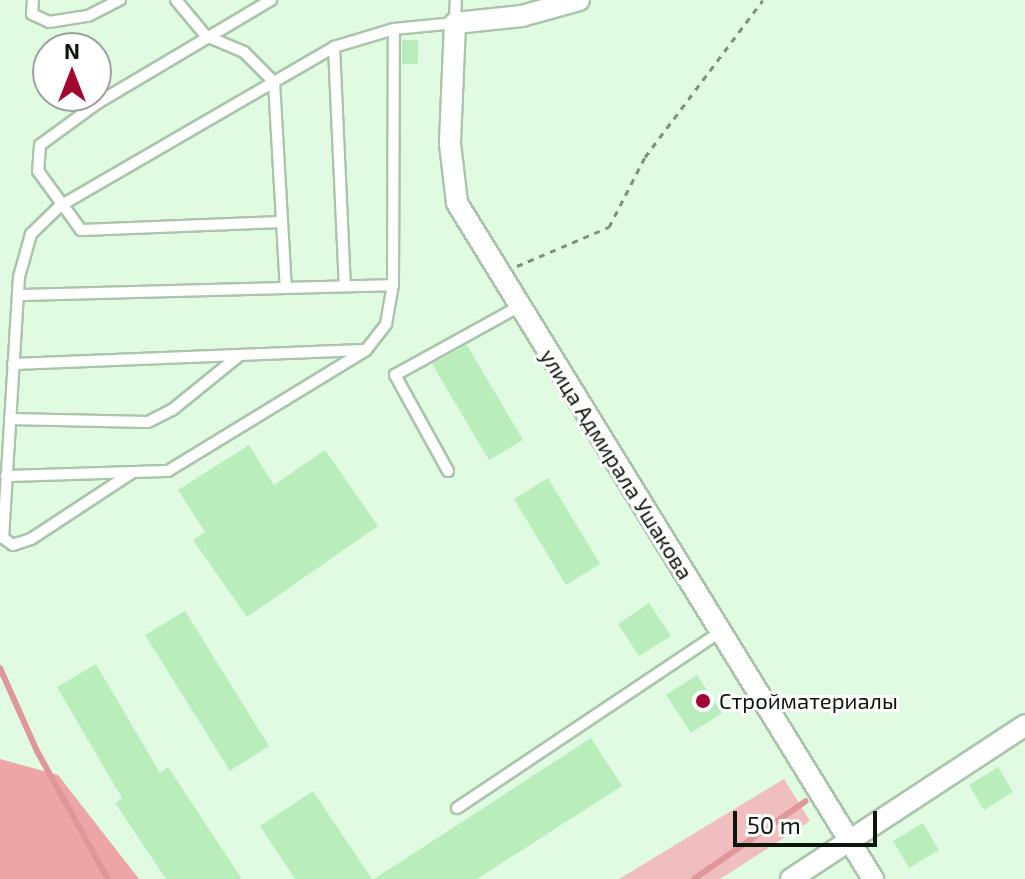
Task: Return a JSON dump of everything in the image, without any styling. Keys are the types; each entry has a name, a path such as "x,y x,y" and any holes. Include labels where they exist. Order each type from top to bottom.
{"street":[{"path":"455,23 522,16 579,0"},
{"name":"улица Адмирала Ушакова","path":"455,23 450,144 457,203 873,879"},
{"path":"791,879 851,843 1025,725"}],"lane":[{"path":"33,0 32,14 49,22 88,16 120,0"},
{"path":"88,16 89,0"},
{"path":"176,0 206,36 244,52 274,82 286,288"},
{"path":"271,0 206,36 40,145 38,171 60,206 81,230 282,222"},
{"path":"133,472 13,545 3,538 18,295 31,234 60,206 334,47 394,29 455,23 456,0"},
{"path":"6,476 168,471 366,350 386,324 393,285 394,29"},
{"path":"334,47 345,286"},
{"path":"18,295 393,285"},
{"path":"448,471 395,375 520,306"},
{"path":"13,364 366,350"},
{"path":"10,419 148,422 172,410 240,355"},
{"path":"457,808 721,631"}],"path":[{"path":"501,276 609,227 645,157 763,0"}],"shaded area":[{"path":"0,759 58,775 139,879 0,879"},
{"path":"784,779 810,821 720,879 619,879"}],"building":[{"path":"402,40 418,40 418,64 402,64"},
{"path":"467,345 523,440 489,460 432,364"},
{"path":"249,445 274,485 325,450 378,526 247,617 193,540 205,532 178,490"},
{"path":"548,478 600,564 566,585 514,499"},
{"path":"649,603 671,636 639,656 618,624"},
{"path":"185,611 269,746 230,771 145,635"},
{"path":"96,664 160,773 168,767 242,879 166,879 115,803 122,798 57,687"},
{"path":"697,675 722,713 691,733 666,695"},
{"path":"591,738 622,786 477,879 374,879"},
{"path":"998,767 1013,792 984,810 969,785"},
{"path":"313,791 372,879 295,879 260,826"},
{"path":"923,823 939,850 909,868 893,841"}],"waterway":[{"path":"0,668 37,751 108,879"},
{"path":"694,879 806,801"}],"place":[{"name":"Стройматериалы","path":"703,701"}]}
